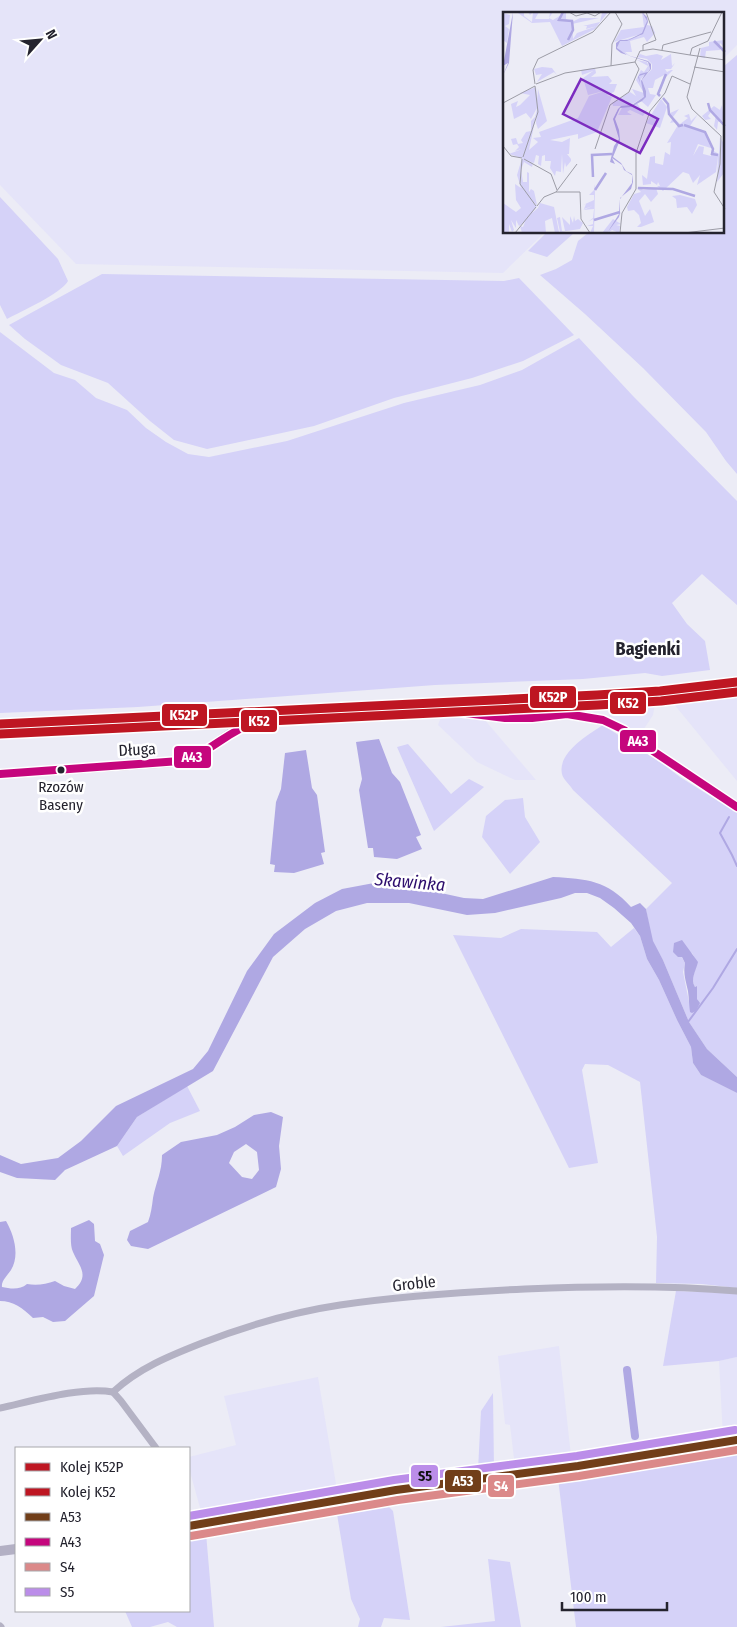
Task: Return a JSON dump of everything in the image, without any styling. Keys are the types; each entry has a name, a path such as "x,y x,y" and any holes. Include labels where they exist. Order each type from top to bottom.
{"street":[{"name":"Długa","path":"0,774 184,760 201,754 232,732 247,724 254,723 436,712 458,712 505,718 532,718 567,714 603,720 624,730 737,807"},
{"name":"Groble","path":"113,1392 123,1383 160,1359 231,1332 339,1305 458,1292 606,1286 737,1291"},
{"path":"0,1408 82,1391 102,1390 113,1392 122,1401 155,1447"},
{"path":"190,1526 396,1490 578,1466 737,1440"},
{"path":"0,1551 15,1549"}],"shaded area":[{"path":"0,0 737,0 737,45 724,58 724,12 503,12 503,234 543,234 503,273 76,264 0,185"},
{"path":"737,55 737,474 706,432 643,368 540,275 572,260 578,241 587,234 724,234 724,66"},
{"path":"0,197 58,259 68,281 58,291 7,319 0,305"},
{"path":"545,234 573,234 547,257 528,251"},
{"path":"102,274 504,281 519,278 574,335 523,361 472,378 394,398 314,426 207,449 174,440 108,383 61,365 9,325"},
{"path":"0,332 54,373 75,380 96,398 127,410 146,428 166,442 188,454 209,457 287,441 404,403 480,385 522,370 579,338 633,396 737,501 737,605 702,574 672,603 687,624 705,641 710,670 662,676 645,673 583,679 435,685 138,707 0,713"},
{"path":"737,690 737,781 669,698"},
{"path":"656,698 653,715 640,735 609,716 615,709 635,700"},
{"path":"452,716 484,719 536,780 515,780 477,762 438,725 441,717"},
{"path":"603,725 737,813 737,1077 707,1049 689,1022 663,960 652,941 646,909 672,883 573,790 562,774 564,759 569,752 575,745","holes":["674,950 692,953 697,962 693,981 695,987 697,986 698,1001 689,1002 683,972 685,963"]},
{"path":"379,739 392,773 400,782 421,835 416,837 422,849 397,859 374,857 373,848 368,848 359,790 362,779 356,742"},
{"path":"408,744 451,794 469,779 484,787 434,831 397,747"},
{"path":"306,750 312,788 317,795 325,852 321,853 324,864 294,873 274,872 275,865 270,864 276,802 281,789 285,753"},
{"path":"523,798 525,817 540,842 510,874 482,837 486,816 505,800"},
{"path":"553,877 586,880 605,886 631,907 640,903 646,909 653,941 689,1022 707,1049 737,1077 737,1093 701,1075 693,1063 691,1047 647,959 640,936 631,923 600,898 587,893 575,893 495,913 467,915 409,903 367,903 336,911 305,929 273,957 213,1071 137,1117 117,1146 65,1170 55,1180 17,1178 0,1172 0,1155 21,1164 58,1158 81,1141 116,1106 193,1069 208,1051 247,971 274,934 315,903 342,889 374,883 427,890 464,898 483,899"},
{"path":"634,928 640,936 647,959 691,1047 693,1063 701,1075 737,1093 737,1288 702,1284 656,1283 657,1237 640,1082 608,1065 585,1064 582,1070 598,1163 569,1168 453,935 501,938 521,929 597,932 611,947"},
{"path":"682,940 698,962 693,981 695,987 697,986 697,999 700,1003 696,1011 692,1013 690,1012 684,971 685,963 682,957 678,957 673,952 674,943"},
{"path":"187,1086 200,1111 170,1123 123,1156 117,1146 137,1117"},
{"path":"271,1112 283,1117 279,1146 281,1169 276,1187 148,1249 131,1246 127,1240 130,1231 148,1222 162,1155 181,1142 217,1135 235,1127 254,1115","holes":["246,1144 257,1152 259,1170 252,1179 242,1177 229,1163 234,1152"]},
{"path":"89,1220 94,1224 95,1241 100,1244 104,1255 94,1296 65,1321 53,1322 43,1317 33,1318 18,1306 0,1301 0,1222 6,1221 15,1245 14,1264 3,1281 2,1287 15,1289 27,1284 34,1285 55,1281 75,1289 83,1275 72,1250 71,1228"},
{"path":"676,1291 737,1293 737,1357 719,1361 663,1366"},
{"path":"559,1346 571,1456 540,1458 540,1465 515,1467 510,1425 505,1424 498,1356"},
{"path":"737,1357 737,1435 723,1438 719,1361"},
{"path":"318,1377 337,1490 251,1503 202,1515 190,1472 190,1457 236,1445 224,1396"},
{"path":"493,1393 494,1469 478,1470 481,1411"},
{"path":"737,1449 737,1627 576,1627 558,1478 642,1465 644,1467 649,1466 650,1463"},
{"path":"383,1501 393,1511 410,1620 384,1618 381,1627 358,1627 360,1619 351,1599 337,1514 330,1509 339,1505"},
{"path":"206,1533 214,1627 177,1627 168,1622 150,1627 132,1627 125,1612 190,1612 190,1538"},
{"path":"488,1559 510,1562 521,1627 441,1627 495,1621"}],"waterway":[{"path":"729,817 720,833 737,866"},
{"path":"688,1022 713,988 737,949"},
{"path":"627,1370 635,1436"}],"rail line":[{"name":"K52P","path":"0,724 597,695 660,691 737,682"},
{"name":"K52","path":"0,734 598,705 661,701 737,692"}],"transit line":[{"name":"A43","path":"0,774 180,761 200,754 235,731 254,723 436,712 458,712 505,718 532,718 567,714 603,720 624,730 737,807"},
{"name":"S5","path":"190,1516 394,1480 577,1456 735,1430"},
{"name":"A53","path":"190,1526 396,1490 578,1466 737,1440"},
{"name":"S4","path":"191,1536 398,1500 579,1476 737,1450"}],"place":[{"name":"Rzozów Baseny","path":"61,770"}],"district":[{"name":"Bagienki","path":"648,649"}],"water label":[{"name":"Skawinka","path":"410,882"}]}
